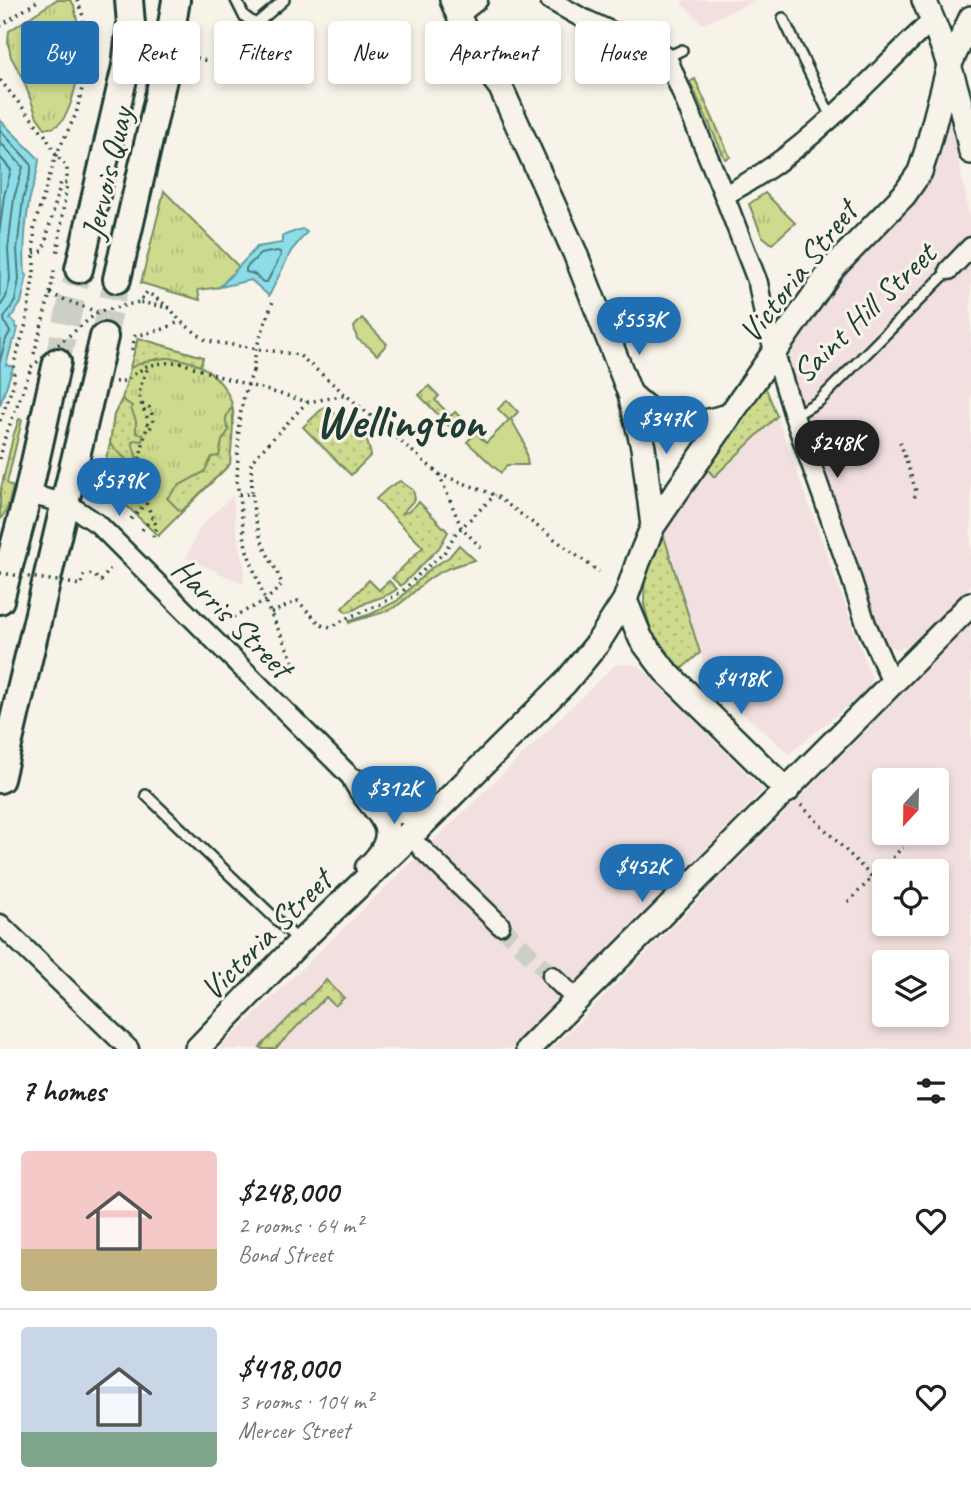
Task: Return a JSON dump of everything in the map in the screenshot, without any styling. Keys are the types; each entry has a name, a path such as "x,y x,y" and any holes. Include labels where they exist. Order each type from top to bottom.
{"main road":[{"name":"Jervois Quay","path":"79,269 127,66 131,24 129,0"},
{"name":"Jervois Quay","path":"117,279 163,79 176,0"},
{"path":"924,0 961,103 971,152"},
{"path":"456,8 476,56 501,88 575,253 630,394 643,447 653,526"},
{"name":"Victoria Street","path":"197,1049 300,942 565,682 597,644 625,600 653,526 833,268 904,195 920,172 949,66 971,18"},
{"path":"0,779 66,503 101,325"},
{"path":"0,600 28,494 57,362"},
{"path":"630,394 649,411 671,422 685,425 729,416"},
{"path":"625,600 640,639 665,671 787,791"},
{"path":"528,1049 971,604"}],"street":[{"path":"456,8 478,0"},
{"path":"550,0 582,18 675,53 724,195 758,283 774,351 794,416 864,620 888,674 895,679"},
{"path":"724,195 741,188 832,119 925,27"},
{"name":"Saint Hill Street","path":"949,270 971,247"},
{"name":"Harris Street","path":"28,494 66,503 98,524 351,777 367,783 385,799 404,810 425,811 443,804"},
{"name":"Harris Street","path":"344,900 357,874 382,847 385,835 378,815 356,791 351,777"},
{"path":"421,848 500,925"},
{"path":"0,924 129,1049"},
{"path":"552,976 577,1000"}],"lane":[{"path":"236,0 244,16 251,21"},
{"path":"259,21 284,0"},
{"path":"783,18 832,119"},
{"name":"Saint Hill Street","path":"794,416 819,401 949,270"},
{"path":"146,795 300,942"}],"path":[{"path":"0,26 39,0"},
{"path":"0,421 14,383 14,363 26,324 34,272 34,227 56,155 76,114 86,72 83,16 76,0"},
{"path":"0,80 67,167 63,216 50,294 31,367 2,439 0,458"},
{"path":"34,253 43,251 61,183 67,183"},
{"path":"31,367 139,302 147,292 170,308 180,321 206,341 299,355 439,474 495,495 599,572"},
{"path":"50,294 101,325"},
{"path":"273,301 256,349 253,371 239,421 237,482 246,548 265,601 293,661"},
{"path":"139,302 170,308"},
{"path":"132,350 136,334 164,329 180,321"},
{"path":"113,382 125,381 149,366 172,362 186,363 221,377 308,402 347,395"},
{"path":"94,482 137,470 147,416 142,404 141,386 149,366"},
{"path":"233,617 265,601 282,585 278,571 263,543 253,506 251,462 308,402"},
{"path":"900,442 916,491 914,500"},
{"path":"132,471 157,527 152,539"},
{"path":"439,474 461,527 482,549"},
{"path":"239,494 252,494"},
{"path":"271,613 298,601 321,625 331,627 387,601 403,591 444,553 461,527 495,495"},
{"path":"131,519 146,502"},
{"path":"142,530 153,517"},
{"path":"0,573 81,585 83,576 92,574 101,581 110,569"},
{"path":"787,791 872,877 848,902"},
{"path":"891,859 903,847"}],"shaded area":[{"path":"684,0 761,0 703,24 681,3"},
{"path":"947,122 951,123 971,224 971,585 913,645 896,649 885,644 789,369 789,357 795,344 849,268 926,187 939,154"},
{"path":"777,416 871,677 871,687 789,754 710,684 662,530 741,420"},
{"path":"233,495 244,564 244,584 186,558 199,528"},
{"path":"971,624 971,1049 552,1049"},
{"path":"616,664 639,665 763,790 512,1049 219,1049"}],"green space":[{"path":"56,0 70,0 74,5 77,21 24,21"},
{"path":"21,23 21,75 11,57 9,31"},
{"path":"695,79 730,157 725,159 690,82"},
{"path":"25,84 76,84 72,101 62,121 52,128 45,128 37,117"},
{"path":"164,191 239,267 220,287 198,290 200,300 141,283"},
{"path":"765,193 795,223 772,244 762,236 749,204"},
{"path":"362,318 387,344 377,355 357,339 354,327"},
{"path":"138,338 203,357 201,366 222,385 233,410 230,464 158,536 103,483 101,477 114,415 122,399"},
{"path":"138,338 203,357 200,366 165,358 130,368"},
{"path":"429,386 439,396 435,400 451,416 455,412 465,422 455,432 419,395"},
{"path":"765,386 777,416 714,477 705,466 735,422"},
{"path":"122,399 132,406 136,433 144,435 142,441 132,442 137,459 135,468 110,444 114,415"},
{"path":"507,400 518,412 511,419 524,442 528,465 507,465 501,473 467,442 476,433 486,443 509,420 498,409"},
{"path":"232,407 230,464 181,512 167,498 178,486 204,472 212,457 219,456 222,441 229,430 226,418"},
{"path":"324,407 364,430 371,455 351,475 303,427"},
{"path":"19,419 22,420 7,483 13,487 7,509 0,520 0,493"},
{"path":"400,481 413,490 415,499 402,513 408,512 419,502 448,532 439,548 401,586 392,578 423,547 376,499"},
{"path":"662,530 700,653 681,669 669,665 653,637 644,605 645,565"},
{"path":"459,545 475,560 436,574 390,610 349,623 397,601 430,569 449,557"},
{"path":"369,580 379,590 389,581 397,589 346,612 342,608"},
{"path":"326,980 344,998 335,1006 326,997 275,1049 262,1049 260,1047"}],"water":[{"path":"0,120 39,159 25,229 24,265 27,275 21,303 10,319 18,328 6,365 13,367 0,405"},
{"path":"302,229 307,232 291,251 269,296 251,280 220,287 257,247 282,243 282,236"}],"tunnel":[{"path":"57,362 79,269"},
{"path":"104,337 117,279"},
{"path":"500,925 552,976"}],"district":[{"name":"Wellington","path":"400,421"}]}
